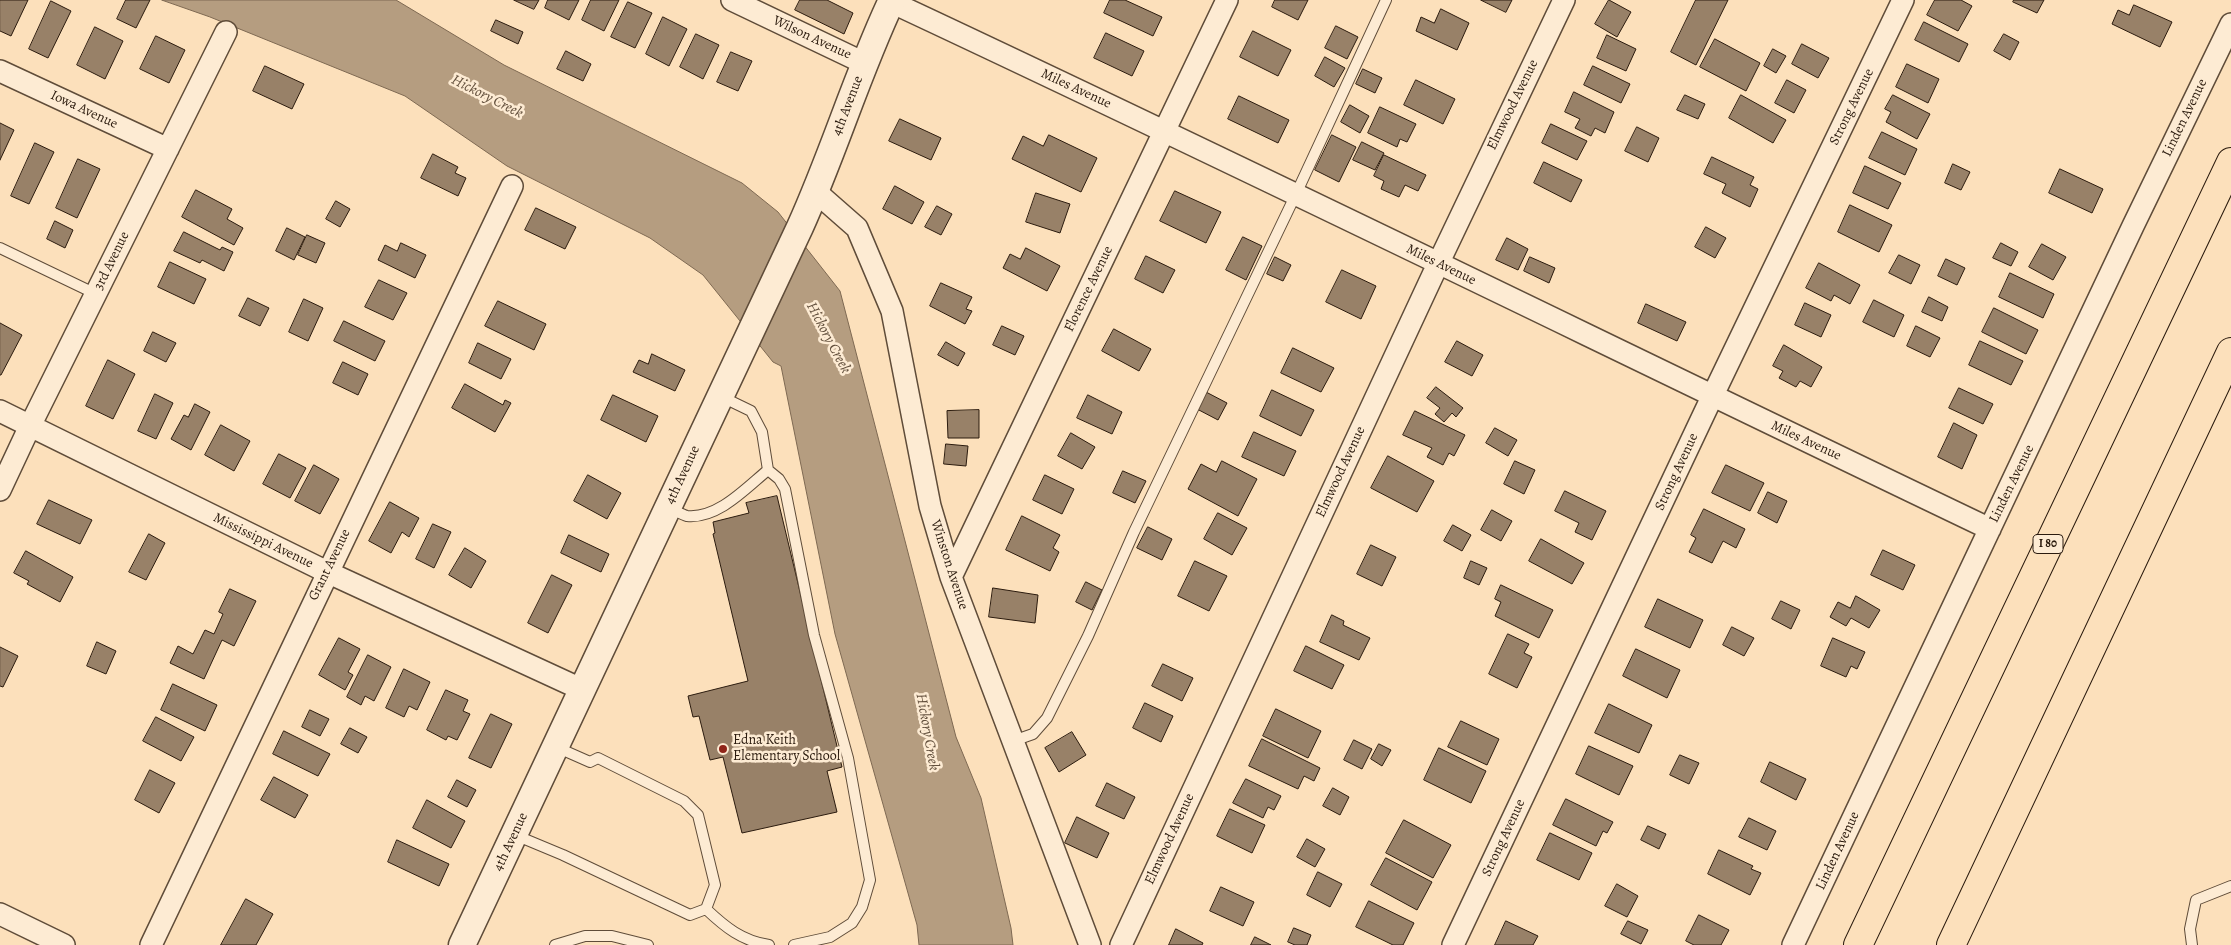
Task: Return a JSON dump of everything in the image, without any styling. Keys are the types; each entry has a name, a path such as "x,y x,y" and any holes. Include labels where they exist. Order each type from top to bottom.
{"highway":[{"name":"I 80","path":"1859,939 2231,162"},
{"path":"1951,945 2231,352"}],"street":[{"name":"Wilson Avenue","path":"732,0 864,63"},
{"name":"Florence Avenue","path":"951,577 1227,0"},
{"name":"Elmwood Avenue","path":"1121,945 1438,264 1564,0"},
{"name":"Strong Avenue","path":"1454,945 1712,397 1903,0"},
{"name":"4th Avenue","path":"462,945 816,192 864,63 891,1"},
{"name":"Miles Avenue","path":"891,1 1165,130 1712,397 1990,529"},
{"name":"Linden Avenue","path":"1793,945 2133,226 2231,24"},
{"name":"3rd Avenue","path":"0,490 226,32"},
{"name":"Iowa Avenue","path":"0,70 168,149"},
{"name":"Grant Avenue","path":"150,945 512,186"},
{"name":"Winston Avenue","path":"816,192 857,228 892,312 930,506 951,577 1090,945"},
{"name":"Mississippi Avenue","path":"0,411 327,572 583,690"},
{"path":"0,914 64,945"}],"lane":[{"path":"1013,741 1033,734 1048,718 1386,0"},
{"path":"0,248 96,294"},
{"path":"720,396 751,411 762,432 768,470 779,478 785,489 814,635 848,758 870,880 862,907 852,923 830,937 794,945"},
{"path":"668,507 686,516 702,514 724,506 768,470"},
{"path":"514,834 690,915 706,909 716,885 698,815 684,801 598,758 590,762 556,747"},
{"path":"2192,945 2190,929 2196,900 2231,886"},
{"path":"706,909 728,930 744,938 769,945"},
{"path":"555,945 585,936 612,936 648,945"}],"water":[{"name":"Hickory Creek","path":"162,0 396,0 504,65 742,183 778,212 840,291 956,737 981,798 1011,928 1013,945 919,945 917,925 835,634 781,366 773,362 703,275 650,238 507,166 405,96 210,17"}],"building":[{"path":"0,0 28,0 11,36 0,31"},
{"path":"126,0 150,0 136,28 117,19"},
{"path":"514,0 539,0 534,9"},
{"path":"548,0 579,0 569,20 545,8"},
{"path":"591,0 619,0 604,31 582,20"},
{"path":"800,0 827,0 853,13 844,34 795,10"},
{"path":"1110,0 1125,0 1162,17 1153,36 1104,13"},
{"path":"1275,0 1308,0 1298,20 1272,7"},
{"path":"1481,0 1512,0 1506,12"},
{"path":"1609,0 1631,12 1617,37 1595,24"},
{"path":"1696,0 1728,0 1696,65 1671,52"},
{"path":"1935,0 1961,0 1972,6 1958,31 1927,15"},
{"path":"2014,0 2044,0 2037,13 2013,2"},
{"path":"51,1 71,11 48,58 29,49"},
{"path":"628,2 652,13 635,48 611,37"},
{"path":"2134,5 2172,22 2160,47 2112,24 2118,10 2129,15"},
{"path":"1441,9 1469,23 1457,50 1416,31 1421,17 1434,23"},
{"path":"663,17 687,29 669,66 646,54"},
{"path":"496,20 523,32 518,44 491,31"},
{"path":"1924,22 1968,44 1959,62 1915,40"},
{"path":"1336,26 1358,37 1347,59 1325,48"},
{"path":"95,27 123,41 105,79 77,65"},
{"path":"1253,31 1291,50 1278,76 1240,57"},
{"path":"1106,33 1144,51 1132,76 1094,58"},
{"path":"696,34 719,45 703,79 680,67"},
{"path":"2004,34 2019,42 2010,60 1994,51"},
{"path":"1607,35 1636,49 1626,71 1597,58"},
{"path":"156,36 185,50 169,83 140,69"},
{"path":"1715,39 1760,63 1746,91 1700,67"},
{"path":"1802,44 1829,58 1818,78 1792,64"},
{"path":"1773,49 1786,56 1776,73 1764,66"},
{"path":"566,51 591,64 583,81 557,69"},
{"path":"731,52 752,61 738,91 717,82"},
{"path":"1325,57 1345,68 1334,87 1315,76"},
{"path":"1907,64 1939,79 1928,103 1896,87"},
{"path":"265,66 304,84 292,109 253,91"},
{"path":"1593,66 1630,84 1621,103 1584,85"},
{"path":"1363,69 1382,78 1375,93 1356,84"},
{"path":"1416,80 1455,99 1443,124 1404,105"},
{"path":"1787,80 1806,90 1794,113 1775,103"},
{"path":"1574,92 1614,112 1605,133 1595,128 1591,136 1575,128 1580,119 1565,112"},
{"path":"1685,95 1705,104 1698,119 1677,110"},
{"path":"1741,95 1786,120 1773,143 1729,118"},
{"path":"1893,95 1930,114 1917,139 1886,122 1891,112 1885,109"},
{"path":"1239,96 1289,120 1278,143 1228,119"},
{"path":"1350,105 1369,116 1360,133 1341,122"},
{"path":"1380,107 1416,124 1407,142 1400,139 1397,147 1368,133"},
{"path":"900,119 941,138 931,160 889,141"},
{"path":"0,123 14,130 0,160"},
{"path":"1551,124 1587,141 1577,160 1542,143"},
{"path":"1637,127 1659,138 1648,162 1625,151"},
{"path":"1882,132 1917,149 1905,175 1869,158"},
{"path":"1049,135 1097,158 1081,192 1012,159 1023,136 1043,146"},
{"path":"1332,135 1356,147 1339,182 1315,170"},
{"path":"1362,142 1384,153 1375,170 1353,160"},
{"path":"35,143 54,152 29,204 11,196"},
{"path":"433,154 458,167 455,173 466,178 458,196 421,178"},
{"path":"1384,155 1426,175 1418,191 1405,185 1399,197 1381,189 1384,181 1374,176"},
{"path":"1712,157 1754,177 1750,185 1758,189 1750,207 1722,193 1726,184 1704,174"},
{"path":"78,159 100,169 77,218 56,208"},
{"path":"1544,162 1582,180 1571,202 1534,183"},
{"path":"1953,164 1970,172 1961,190 1945,183"},
{"path":"1865,166 1901,183 1888,209 1853,193"},
{"path":"2060,169 2103,189 2092,213 2049,193"},
{"path":"895,186 924,202 912,224 883,209"},
{"path":"196,190 232,209 227,219 243,228 234,245 182,217"},
{"path":"1175,191 1221,212 1206,243 1160,221"},
{"path":"1036,193 1070,204 1060,233 1026,222"},
{"path":"336,201 350,209 340,227 326,219"},
{"path":"1850,205 1892,225 1879,252 1838,232"},
{"path":"937,206 952,214 941,235 925,227"},
{"path":"536,208 576,227 565,249 525,230"},
{"path":"55,221 73,230 65,248 47,239"},
{"path":"1706,227 1726,238 1715,258 1695,247"},
{"path":"287,228 305,237 294,260 276,251"},
{"path":"184,232 220,250 222,247 233,252 224,271 202,260 200,263 174,251"},
{"path":"307,235 325,243 316,263 298,255"},
{"path":"1243,237 1262,246 1246,280 1226,270"},
{"path":"1507,238 1528,249 1518,270 1496,260"},
{"path":"401,243 426,255 415,278 378,260 385,245 397,251"},
{"path":"2001,243 2018,252 2011,266 1993,258"},
{"path":"2042,244 2066,257 2053,280 2029,267"},
{"path":"1026,248 1060,266 1047,291 1003,268 1010,254 1020,259"},
{"path":"1899,255 1920,265 1911,284 1889,273"},
{"path":"1146,256 1175,270 1163,293 1135,279"},
{"path":"1275,257 1291,265 1283,281 1267,274"},
{"path":"1530,257 1555,268 1549,283 1524,271"},
{"path":"1946,259 1965,268 1957,285 1938,276"},
{"path":"170,262 206,279 194,304 158,287"},
{"path":"1819,263 1860,285 1850,304 1834,295 1831,301 1806,288"},
{"path":"1342,270 1376,286 1361,319 1326,302"},
{"path":"2010,273 2054,294 2043,318 1999,297"},
{"path":"379,280 407,293 393,320 365,307"},
{"path":"941,283 972,297 966,309 972,311 965,324 930,306"},
{"path":"1929,297 1948,307 1942,321 1922,312"},
{"path":"248,298 269,308 260,326 239,316"},
{"path":"304,299 323,308 308,341 289,332"},
{"path":"1874,300 1904,315 1894,337 1863,322"},
{"path":"498,301 546,324 534,350 485,326"},
{"path":"1805,303 1831,315 1821,337 1795,325"},
{"path":"1646,304 1686,322 1677,341 1638,323"},
{"path":"1994,308 2038,330 2026,354 1982,332"},
{"path":"344,321 385,341 375,361 334,341"},
{"path":"0,323 22,335 1,375 0,375"},
{"path":"1002,326 1024,336 1015,355 993,345"},
{"path":"1916,326 1940,338 1930,357 1907,346"},
{"path":"1114,329 1151,349 1139,371 1102,351"},
{"path":"153,332 176,343 166,362 144,351"},
{"path":"1457,341 1483,355 1472,376 1445,362"},
{"path":"1980,341 2023,361 2011,385 1969,365"},
{"path":"946,342 965,353 958,366 938,355"},
{"path":"478,343 511,359 501,379 469,363"},
{"path":"1784,345 1822,367 1811,387 1800,381 1796,387 1779,378 1783,371 1773,366"},
{"path":"1293,348 1334,368 1321,392 1281,373"},
{"path":"652,354 685,370 675,391 633,372 639,360 648,364"},
{"path":"108,360 135,374 113,419 86,406"},
{"path":"343,362 368,374 358,395 333,383"},
{"path":"465,384 503,405 505,400 511,403 495,432 452,408"},
{"path":"1436,387 1463,408 1456,417 1452,413 1444,422 1435,414 1440,408 1427,398"},
{"path":"1959,388 1993,404 1983,424 1949,408"},
{"path":"1272,390 1314,410 1301,436 1260,416"},
{"path":"1206,392 1227,403 1218,420 1197,409"},
{"path":"155,394 173,403 156,439 138,431"},
{"path":"613,395 658,416 646,442 601,420"},
{"path":"1088,395 1122,412 1112,434 1077,418"},
{"path":"195,404 210,412 191,450 171,439 184,415 188,417"},
{"path":"979,410 979,438 948,438 947,411"},
{"path":"1415,411 1465,435 1454,456 1449,453 1443,465 1427,457 1432,448 1403,435"},
{"path":"1954,423 1977,435 1962,469 1938,457"},
{"path":"221,425 250,441 234,471 205,455"},
{"path":"1495,428 1517,440 1508,456 1486,443"},
{"path":"1254,432 1296,451 1284,476 1242,457"},
{"path":"1071,433 1095,447 1082,469 1058,456"},
{"path":"946,444 968,446 966,466 944,464"},
{"path":"279,454 306,468 290,498 263,484"},
{"path":"1388,456 1434,481 1417,512 1371,488"},
{"path":"1222,461 1257,479 1238,516 1188,489 1201,464 1216,472"},
{"path":"1515,461 1535,470 1524,494 1504,484"},
{"path":"314,465 339,479 320,514 295,501"},
{"path":"1726,465 1764,483 1750,511 1712,493"},
{"path":"1123,471 1146,481 1135,503 1113,493"},
{"path":"588,475 621,493 607,519 574,501"},
{"path":"1045,475 1074,489 1062,514 1033,500"},
{"path":"1565,491 1606,511 1592,540 1575,532 1579,523 1555,511"},
{"path":"1768,492 1787,501 1777,523 1758,513"},
{"path":"777,496 842,767 827,771 837,812 742,833 723,757 710,760 699,716 693,717 688,696 748,681 713,534 715,533 713,522 749,513 746,503"},
{"path":"49,500 92,520 80,544 37,524"},
{"path":"390,502 419,518 409,537 402,532 391,553 369,541"},
{"path":"1704,509 1745,529 1736,548 1723,541 1712,563 1689,552 1696,538 1691,535"},
{"path":"1492,510 1512,521 1501,541 1481,530"},
{"path":"1218,513 1247,528 1232,555 1204,539"},
{"path":"1022,516 1060,535 1053,548 1059,552 1050,571 1006,550"},
{"path":"433,524 451,532 434,568 416,559"},
{"path":"1453,525 1471,535 1462,551 1444,541"},
{"path":"1148,527 1172,539 1162,560 1137,548"},
{"path":"149,534 165,543 146,580 129,572"},
{"path":"569,535 609,554 601,572 561,553"},
{"path":"1541,539 1584,563 1572,584 1529,561"},
{"path":"1371,545 1396,557 1382,586 1357,574"},
{"path":"465,548 486,561 471,588 449,575"},
{"path":"1883,550 1915,565 1903,590 1871,575"},
{"path":"26,551 73,577 60,602 27,584 29,581 14,573"},
{"path":"1195,561 1227,576 1209,611 1178,596"},
{"path":"1471,561 1487,568 1479,585 1464,578"},
{"path":"552,575 572,585 548,633 528,623"},
{"path":"1086,582 1102,590 1092,610 1076,602"},
{"path":"1501,585 1553,610 1539,638 1495,616 1501,602 1495,599"},
{"path":"993,588 1038,595 1035,623 989,617"},
{"path":"230,589 256,601 234,646 222,640 204,679 170,663 178,646 193,654 205,630 214,634 223,614 219,612"},
{"path":"1856,596 1880,610 1869,628 1851,618 1846,626 1830,617 1838,602 1850,608"},
{"path":"1658,599 1703,620 1690,648 1645,627"},
{"path":"1781,601 1800,610 1791,629 1772,619"},
{"path":"1332,615 1344,621 1343,625 1370,638 1359,660 1320,642"},
{"path":"1732,627 1754,638 1744,656 1723,645"},
{"path":"1508,634 1529,644 1524,653 1532,657 1517,688 1489,674"},
{"path":"339,638 360,649 348,672 353,675 345,690 319,675"},
{"path":"1833,638 1865,652 1857,669 1851,666 1846,677 1821,666"},
{"path":"97,642 116,651 106,674 87,666"},
{"path":"1306,646 1344,665 1332,689 1294,671"},
{"path":"0,647 18,656 3,687 0,686"},
{"path":"1636,649 1680,670 1667,698 1623,676"},
{"path":"368,655 391,667 374,701 365,696 361,705 347,697"},
{"path":"1163,664 1193,678 1182,701 1152,686"},
{"path":"404,669 430,682 417,710 409,706 404,717 386,708"},
{"path":"173,684 217,705 205,731 161,710"},
{"path":"446,690 468,700 463,711 470,714 457,740 448,736 446,740 427,730"},
{"path":"1145,703 1173,716 1161,742 1133,728"},
{"path":"1609,704 1652,725 1639,753 1595,733"},
{"path":"1276,709 1321,731 1308,758 1263,736"},
{"path":"310,710 329,719 320,736 302,727"},
{"path":"491,714 512,724 491,768 469,758"},
{"path":"156,717 194,737 181,761 143,741"},
{"path":"1461,721 1499,739 1487,765 1448,747"},
{"path":"350,728 367,737 358,753 341,744"},
{"path":"284,731 330,754 318,776 273,754"},
{"path":"1072,732 1086,755 1059,772 1045,748"},
{"path":"1262,739 1320,768 1314,781 1304,776 1298,789 1249,766"},
{"path":"1354,740 1372,749 1362,769 1344,760"},
{"path":"1379,744 1391,750 1382,766 1371,759"},
{"path":"1589,746 1633,766 1619,795 1576,774"},
{"path":"1439,748 1486,771 1471,803 1424,780"},
{"path":"1680,755 1699,763 1689,784 1670,775"},
{"path":"1770,762 1806,779 1796,800 1761,782"},
{"path":"150,770 175,783 159,813 135,800"},
{"path":"274,777 308,795 295,818 261,800"},
{"path":"1246,779 1281,796 1274,810 1268,807 1263,818 1233,803"},
{"path":"457,780 476,790 467,807 448,797"},
{"path":"1107,783 1135,797 1124,819 1096,806"},
{"path":"1333,788 1349,797 1340,815 1323,806"},
{"path":"1566,799 1613,822 1607,833 1603,831 1596,846 1553,825"},
{"path":"427,800 465,821 451,848 413,828"},
{"path":"1230,809 1265,825 1252,853 1217,836"},
{"path":"1077,817 1109,833 1097,858 1065,843"},
{"path":"1749,818 1776,831 1767,850 1739,837"},
{"path":"1404,820 1451,845 1433,878 1386,853"},
{"path":"1648,826 1666,834 1659,849 1641,840"},
{"path":"1550,833 1592,853 1579,880 1537,860"},
{"path":"1307,839 1325,849 1315,867 1297,857"},
{"path":"397,840 449,864 439,886 388,862"},
{"path":"1719,850 1753,866 1751,869 1761,873 1750,895 1708,874"},
{"path":"1386,858 1432,882 1417,910 1371,885"},
{"path":"1318,872 1342,884 1330,907 1307,895"},
{"path":"1617,884 1638,896 1627,917 1605,906"},
{"path":"1221,887 1254,902 1243,926 1210,911"},
{"path":"246,899 273,914 256,945 221,945"},
{"path":"1369,901 1414,923 1403,945 1393,945 1356,927"},
{"path":"1699,915 1729,930 1721,945 1694,945 1686,941"},
{"path":"1506,921 1538,936 1533,945 1495,945"},
{"path":"1628,921 1648,930 1641,944 1621,934"},
{"path":"1294,928 1311,935 1307,945 1295,945 1288,942"},
{"path":"1176,929 1203,943 1202,945 1169,945"},
{"path":"1255,937 1271,945 1251,945"}],"place":[{"name":"Edna Keith Elementary School","path":"723,749"}]}
